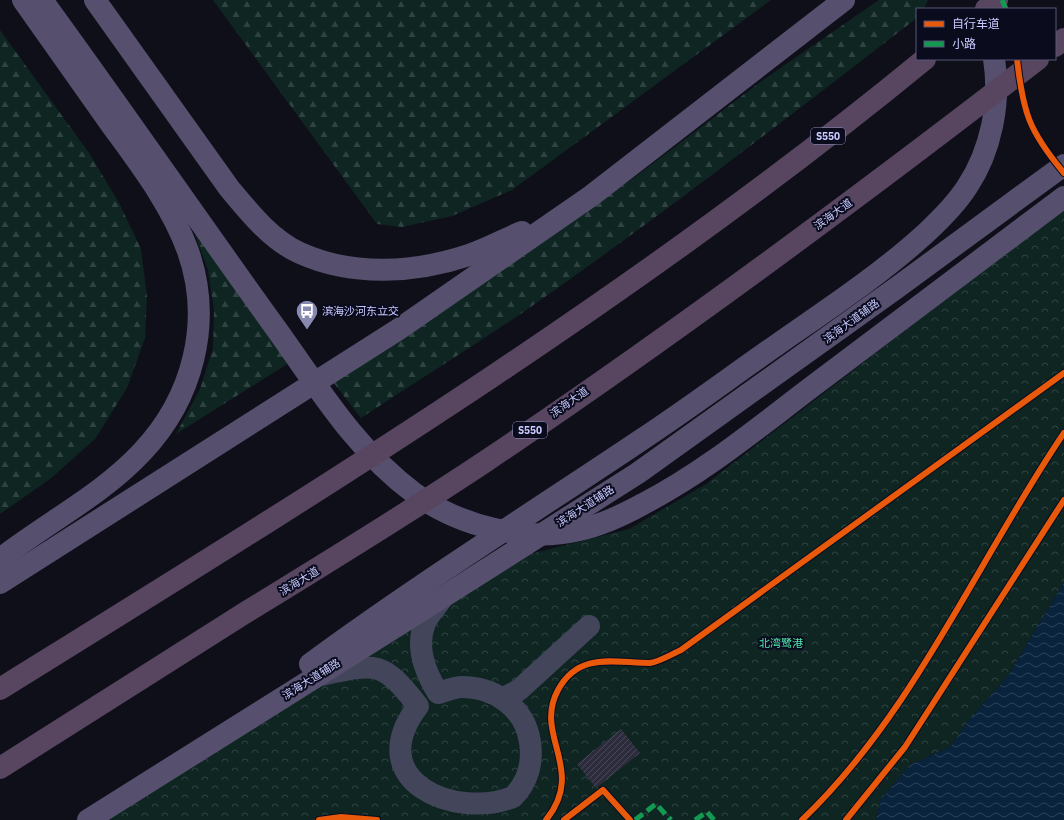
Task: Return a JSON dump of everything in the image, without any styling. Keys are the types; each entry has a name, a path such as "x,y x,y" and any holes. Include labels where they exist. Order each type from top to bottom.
{"highway":[{"path":"987,8 997,0"},
{"path":"1056,45 1064,39"},
{"name":"S550","path":"0,689 279,515 592,310 729,212 924,60"},
{"name":"滨海大道","path":"0,768 242,615 345,552 486,460 854,200 1037,60"}],"main road":[{"path":"0,560 115,477 147,447 162,429 178,403 189,379 196,352 199,330 196,281 188,251 174,220 161,196 136,158 23,0"},
{"path":"42,0 248,290 364,447 388,473 418,496 449,514 479,524 516,532 549,535 581,530 617,518 689,478 1064,197"},
{"path":"95,0 229,188 249,212 274,235 299,253 332,264 367,270 398,269 437,262 469,254 515,235 540,224 591,196"},
{"path":"0,583 399,329 591,196 844,0"},
{"path":"212,741 270,694 405,596 644,439 841,300 915,243 947,212 967,187 981,162 992,122 996,93 994,60"},
{"name":"滨海大道辅路","path":"88,820 638,473 895,289 1064,165"}],"lane":[{"path":"316,676 360,667 385,671 394,678 418,706 404,730 400,747 401,765 408,785 420,801 433,810 447,816 463,819 485,816 505,806 518,792 528,775 532,754 529,732 519,713 504,698 483,689 476,688 460,687 438,693 427,676 421,647 425,622 443,597"},
{"path":"504,698 519,690 589,626"}],"green space":[{"path":"213,0 771,0 512,190 452,216 402,227 377,224"},
{"path":"879,0 928,0 924,8 916,8 916,19 672,205 522,313 361,418 333,382 471,290 635,177 763,80"},
{"path":"0,30 89,153 119,203 141,249 147,297 145,338 127,388 95,439 50,479 0,514"},
{"name":"北湾鹭港","path":"1064,208 1064,582 1008,676 969,720 950,747 910,765 881,799 876,820 107,820 518,557 629,529 706,484"},
{"path":"201,231 292,361 176,434 200,389 213,348 214,311 208,270 195,235"}],"water":[{"path":"1064,582 1064,820 876,820 881,799 910,765 950,747 969,720 1008,676"}],"building":[{"path":"621,729 640,753 596,788 577,764"}],"marked path":[{"path":"1002,0 1006,8"},
{"path":"635,820 656,804 671,820"},
{"path":"695,820 707,812 714,820"}],"cycle path":[{"path":"1017,60 1025,108 1035,133 1064,173"},
{"path":"546,820 557,802 562,785 561,769 551,723 552,707 558,690 576,669 587,664 611,661 650,663 661,660 681,650 1064,373"},
{"path":"802,820 842,778 878,732 912,684 1032,482 1064,433"},
{"path":"846,820 905,747 1064,500"},
{"path":"564,820 603,790 630,820"},
{"path":"319,820 341,817 377,820"}],"place":[{"name":"滨海沙河东立交","path":"307,330"}]}
